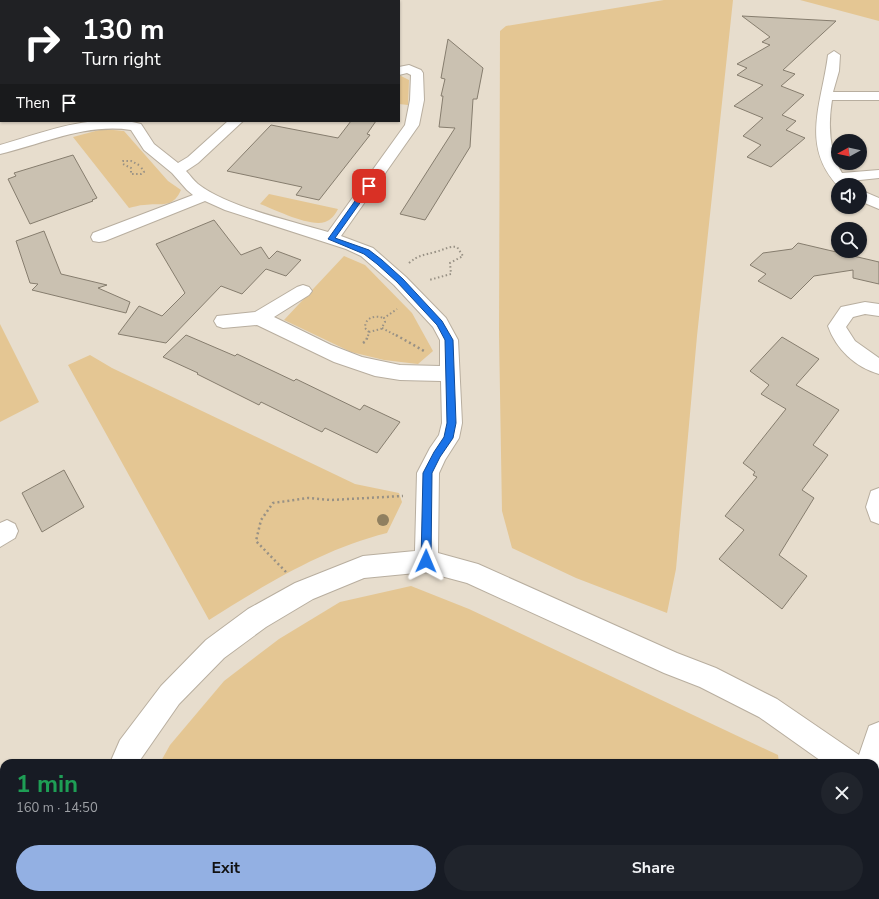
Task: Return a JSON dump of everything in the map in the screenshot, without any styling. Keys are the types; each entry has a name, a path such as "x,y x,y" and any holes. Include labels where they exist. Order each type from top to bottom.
{"street":[{"path":"834,55 833,72 826,96 823,125 824,143 828,159 840,178"},
{"path":"331,239 412,126 418,100 417,73 409,69 400,70"},
{"path":"826,96 879,96"},
{"path":"177,170 193,160 235,122"},
{"path":"0,150 53,128 109,124 124,124 136,127 149,147 177,170 192,187 204,195 231,207 367,252 412,293 440,323 449,340 452,374 452,423 449,438 437,454 428,473 426,561"},
{"path":"858,178 879,174"},
{"path":"99,237 204,195"},
{"path":"867,198 879,204"},
{"path":"223,321 259,318 303,292"},
{"path":"879,310 865,308 847,312 837,326 840,335 848,346 858,355 879,367"},
{"path":"259,318 344,358 367,366 393,372 452,374"},
{"path":"879,498 877,507 879,514"},
{"path":"126,759 130,750 170,695 215,649 257,618 304,591 363,567 426,561 470,572 673,664 707,677 768,708 842,759"},
{"path":"871,759 879,736"}],"path":[{"path":"140,165 144,172 141,174 131,174 130,168 123,164 123,161 131,161 140,165 146,163"},
{"path":"405,267 413,258 424,253 438,252 445,246 457,247 463,256 450,263 452,274 427,280"},
{"path":"369,332 365,328 365,324 368,319 374,316 384,318 394,314 412,293"},
{"path":"369,332 379,331 385,322 384,318"},
{"path":"382,328 431,354"},
{"path":"360,346 366,341 369,332"},
{"path":"304,591 256,541 257,530 263,515 272,502 308,498 331,500 408,496"}],"shaded area":[{"path":"664,0 733,0 697,336 676,569 667,613 576,578 512,548 502,511 499,334 500,31 506,26"},
{"path":"800,0 879,0 879,21"},
{"path":"400,76 409,80 408,105 400,104"},
{"path":"103,129 124,131 168,181 181,190 178,196 170,203 166,204 150,204 129,208 73,137"},
{"path":"269,194 338,209 333,217 325,222 310,222 292,217 260,204"},
{"path":"344,256 365,265 412,313 433,351 418,364 384,360 351,352 284,320"},
{"path":"0,324 39,402 0,422"},
{"path":"90,355 112,368 355,484 399,493 402,502 387,533 340,548 317,558 273,581 209,620 68,365"},
{"path":"411,586 469,609 778,755 778,759 162,759 170,745 224,681 279,639 340,602"}],"building":[{"path":"742,16 836,21 783,70 795,74 781,86 804,95 782,115 796,121 786,130 805,138 771,167 747,157 761,145 743,136 763,118 734,106 763,85 737,75 747,68 737,64 770,45 762,42 770,37"},
{"path":"448,39 483,68 477,99 473,99 470,147 425,220 400,214 455,128 439,127 443,96 441,96 445,79 441,78"},
{"path":"350,122 375,122 367,134 370,135 319,200 296,195 302,187 227,171 271,125 338,138"},
{"path":"73,155 97,198 92,200 93,201 30,224 8,179 16,176 14,173"},
{"path":"214,220 241,255 261,247 269,259 277,251 301,260 286,276 266,269 242,294 221,286 166,343 118,334 139,306 162,316 185,293 156,244"},
{"path":"44,231 61,274 107,285 98,288 130,302 126,313 32,290 38,284 30,283 16,241"},
{"path":"798,243 831,251 831,258 862,258 879,262 879,284 853,278 853,270 814,276 791,299 758,281 766,274 750,265 763,253 792,249"},
{"path":"186,335 235,356 237,354 294,381 296,379 360,410 364,405 400,422 377,453 325,428 322,432 261,402 259,405 197,374 198,373 163,357"},
{"path":"782,337 819,359 796,385 839,410 813,445 828,455 802,490 814,498 779,555 807,576 782,609 719,559 744,530 725,516 757,477 753,475 755,472 743,463 786,409 761,394 769,385 750,371"},
{"path":"64,470 84,507 42,532 22,493"}],"route":[{"path":"369,186 331,239 352,245 367,252 379,262 400,281 440,323 449,340 452,374 452,423 449,438 437,454 428,473 426,561"}]}
